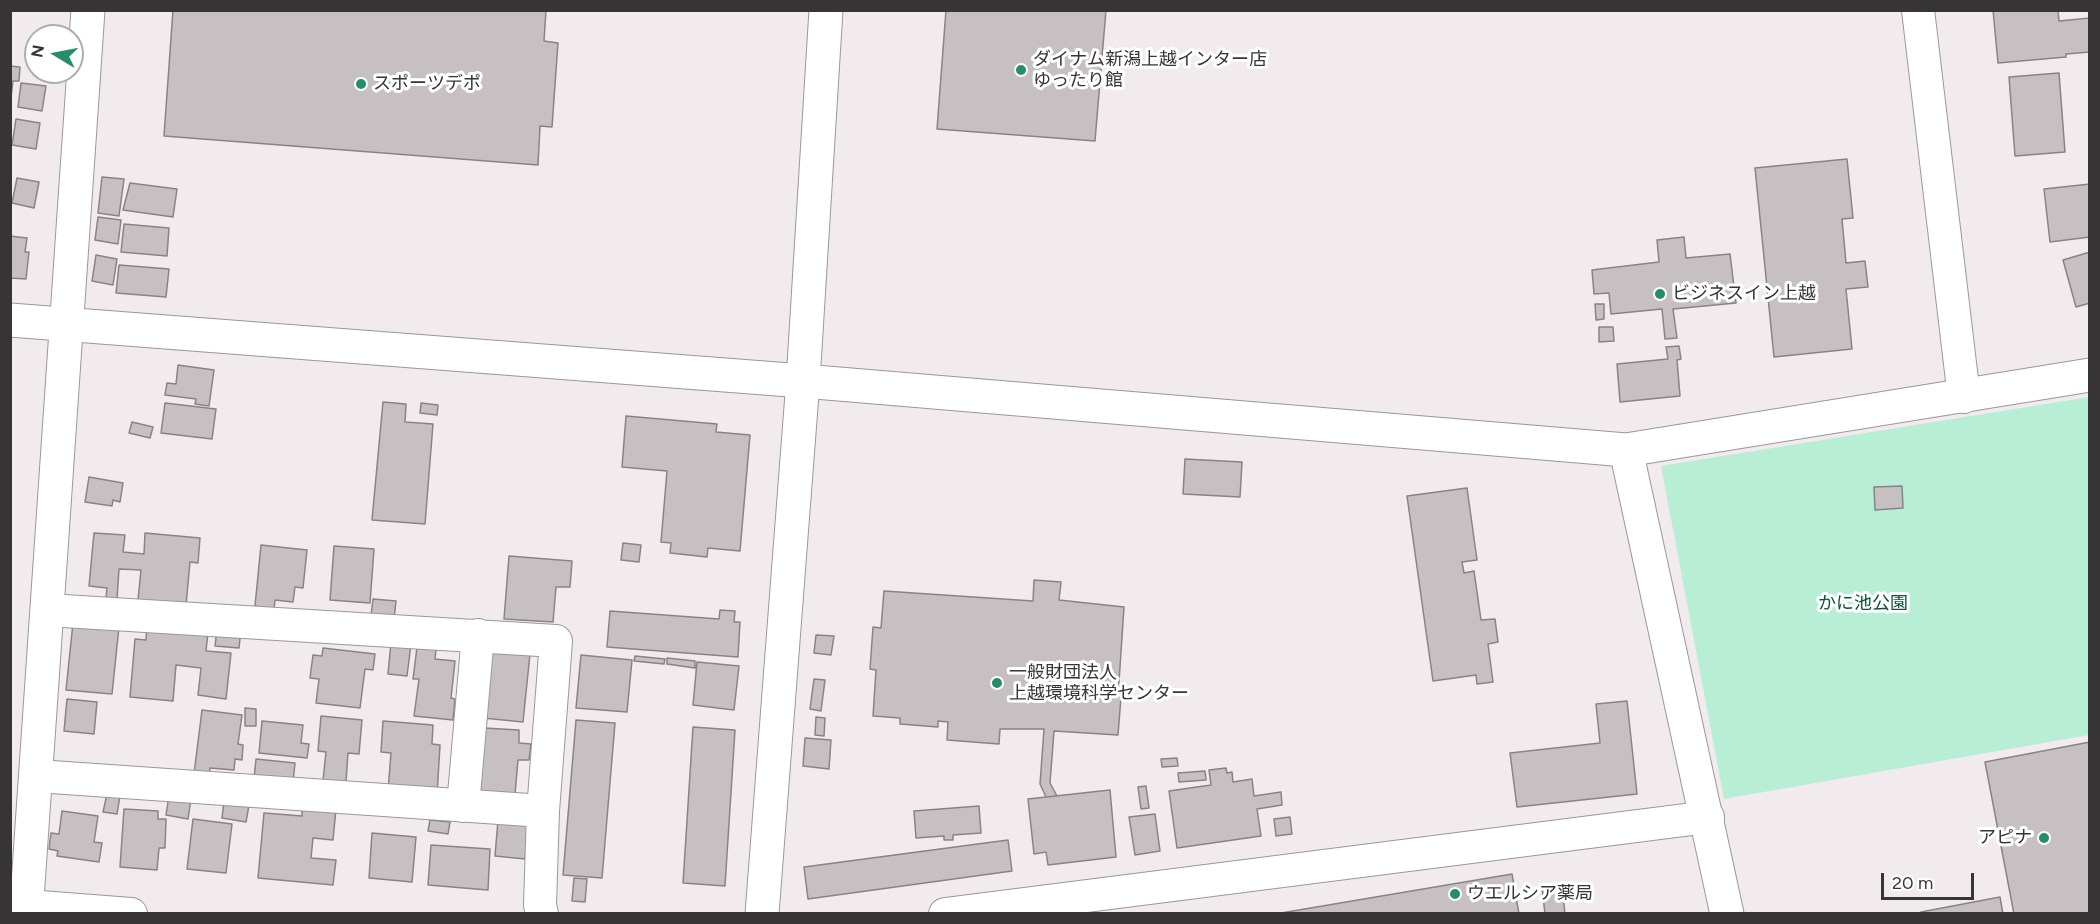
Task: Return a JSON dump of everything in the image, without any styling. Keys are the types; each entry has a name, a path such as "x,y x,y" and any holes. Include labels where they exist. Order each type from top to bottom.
{"street":[{"path":"88,10 37,776 23,895 131,914"},
{"path":"762,914 803,381 826,10"},
{"path":"1918,10 1964,397"},
{"path":"10,320 803,381 1626,450 2090,375"},
{"path":"1626,450 1708,818 1727,914"},
{"path":"47,610 556,641 543,811 540,905 542,914"},
{"path":"463,806 478,635"},
{"path":"37,776 543,811"},
{"path":"945,914 1708,818"}],"green space":[{"name":"かに池公園","path":"2089,397 2089,735 1724,799 1661,466"}],"building":[{"name":"スポーツデポ","path":"173,10 546,10 544,41 558,43 552,127 540,126 538,165 164,136"},
{"name":"ダイナム新潟上越インター店 ゆったり館","path":"946,10 1106,10 1095,141 937,129"},
{"path":"1993,10 2058,10 2059,21 2090,18 2090,52 2066,54 2066,57 1998,63"},
{"path":"10,66 20,67 19,81 13,81 10,106"},
{"path":"2059,73 2065,152 2015,156 2009,77"},
{"path":"21,83 46,86 42,111 18,107"},
{"path":"16,119 40,123 36,149 12,145"},
{"path":"1847,159 1853,218 1842,219 1846,263 1865,261 1868,287 1846,289 1852,349 1774,357 1755,168"},
{"path":"102,177 124,179 119,216 98,213"},
{"path":"17,178 39,182 34,208 12,203"},
{"path":"130,183 177,189 173,217 123,210"},
{"path":"2090,184 2090,237 2050,242 2044,189"},
{"path":"98,217 121,220 118,244 95,240"},
{"path":"124,224 169,228 167,256 121,252"},
{"path":"10,236 27,238 25,252 29,252 26,279 10,278"},
{"path":"1684,237 1686,258 1730,254 1736,303 1673,309 1677,338 1665,339 1662,309 1611,314 1609,293 1594,294 1592,270 1659,262 1657,240"},
{"path":"2090,252 2090,303 2076,307 2063,260"},
{"path":"96,255 117,259 113,285 92,281"},
{"path":"119,265 169,269 166,297 116,293"},
{"path":"1595,304 1604,304 1604,319 1596,320"},
{"path":"1599,327 1613,327 1614,341 1599,342"},
{"path":"1679,346 1681,359 1677,360 1680,396 1620,402 1617,364 1668,359 1666,347"},
{"path":"178,365 214,370 209,406 195,404 196,399 165,395 167,383 176,384"},
{"path":"383,402 406,404 405,422 433,424 425,524 372,520"},
{"path":"165,403 216,409 212,439 161,433"},
{"path":"421,403 438,405 437,415 420,413"},
{"path":"626,416 717,424 716,432 750,435 740,551 708,548 707,557 670,553 671,543 661,542 667,471 622,467"},
{"path":"132,422 153,427 150,438 129,433"},
{"path":"1185,459 1242,462 1240,497 1183,494"},
{"path":"89,477 123,483 120,502 113,500 112,506 85,502"},
{"path":"1902,486 1903,508 1875,510 1874,487"},
{"path":"1467,488 1477,560 1462,562 1464,573 1474,571 1481,620 1495,619 1498,642 1488,644 1493,682 1477,684 1476,675 1433,681 1407,496"},
{"path":"94,533 125,535 123,552 144,554 145,533 200,538 198,563 190,562 186,605 138,600 141,570 119,569 117,599 106,598 107,588 89,586"},
{"path":"623,543 641,545 639,562 621,560"},
{"path":"261,545 307,550 303,588 295,587 293,602 275,600 274,609 255,606"},
{"path":"334,546 374,549 370,603 330,600"},
{"path":"509,556 572,561 570,587 556,587 553,622 504,619"},
{"name":"一般財団法人 上越環境科学センター","path":"1034,580 1061,582 1059,600 1124,607 1118,735 1054,731 1050,783 1057,796 1046,797 1040,784 1044,729 1000,729 999,744 947,740 948,722 938,721 938,727 900,724 900,718 873,716 876,670 870,669 873,627 881,628 884,591 1033,601"},
{"path":"373,599 396,601 394,619 371,616"},
{"path":"720,610 735,611 734,622 740,622 738,657 607,647 610,611 719,619"},
{"path":"73,623 119,627 112,694 66,690"},
{"path":"147,625 208,632 206,651 231,653 226,699 198,695 201,668 176,665 173,701 130,697 135,639 146,640"},
{"path":"217,628 241,630 239,648 215,646"},
{"path":"816,635 834,636 831,655 814,653"},
{"path":"391,642 411,644 407,676 388,674"},
{"path":"417,647 436,649 435,659 455,661 451,698 455,699 453,720 414,716 419,679 413,679"},
{"path":"323,648 375,654 373,670 365,669 360,708 316,703 319,679 310,678 313,655 322,656"},
{"path":"490,650 530,654 523,722 483,718"},
{"path":"581,655 632,660 627,712 576,708"},
{"path":"635,656 665,659 664,664 634,661"},
{"path":"667,658 695,661 695,668 667,664"},
{"path":"697,662 739,666 734,710 693,705"},
{"path":"814,679 825,680 821,711 810,709"},
{"path":"67,699 97,702 94,734 64,731"},
{"path":"1627,701 1637,794 1517,807 1510,753 1600,743 1596,704"},
{"path":"245,708 256,709 256,726 245,726"},
{"path":"202,710 242,715 238,744 243,745 242,760 235,759 234,770 210,768 209,776 194,774"},
{"path":"321,716 362,720 359,754 348,753 346,782 323,780 326,752 318,751"},
{"path":"816,717 825,718 824,736 815,735"},
{"path":"576,720 615,723 602,878 563,875"},
{"path":"262,721 303,725 301,743 309,744 307,758 259,753"},
{"path":"383,721 433,725 432,744 440,745 437,795 388,791 391,753 381,752"},
{"path":"693,727 735,730 725,886 683,883"},
{"path":"484,728 519,730 519,743 531,744 529,760 518,760 515,794 479,791"},
{"path":"805,738 831,740 829,769 803,766"},
{"name":"アピナ","path":"2090,742 2090,914 2014,914 1985,762"},
{"path":"1177,758 1178,766 1162,767 1161,759"},
{"path":"256,759 295,763 293,782 254,779"},
{"path":"1226,768 1227,773 1232,772 1233,782 1252,779 1254,796 1281,792 1282,805 1257,809 1261,836 1177,848 1169,791 1211,785 1209,770"},
{"path":"1205,771 1206,780 1179,782 1178,773"},
{"path":"1146,786 1149,808 1141,809 1138,787"},
{"path":"1110,790 1116,857 1048,865 1046,852 1034,854 1028,799"},
{"path":"107,794 120,796 117,814 103,812"},
{"path":"169,795 191,799 188,819 166,815"},
{"path":"224,801 249,805 246,822 222,818"},
{"path":"302,806 336,809 333,840 313,838 311,858 336,860 333,885 258,878 264,813 302,816"},
{"path":"979,806 981,833 953,835 953,840 944,840 944,836 916,838 914,811"},
{"path":"124,809 158,811 158,819 166,819 165,848 159,848 157,870 120,867"},
{"path":"62,811 98,816 94,842 102,843 99,862 57,856 58,851 49,849 51,833 59,834"},
{"path":"1155,814 1160,851 1135,855 1129,817"},
{"path":"1290,817 1292,834 1276,836 1274,819"},
{"path":"193,819 232,824 226,873 187,869"},
{"path":"430,820 450,822 448,834 428,831"},
{"path":"498,820 529,823 525,859 495,856"},
{"path":"372,833 416,837 412,882 369,878"},
{"path":"1008,840 1012,871 808,899 804,867"},
{"path":"431,845 490,849 488,890 428,885"},
{"name":"ウエルシア薬局","path":"1512,874 1519,914 1275,914"},
{"path":"574,878 587,879 585,902 572,901"},
{"path":"1562,885 1565,914 1545,914 1542,888"},
{"path":"2000,897 2003,914 1922,914 1921,912"}],"place":[{"name":"ダイナム新潟上越インター店 ゆったり館","path":"1021,70"},
{"name":"スポーツデポ","path":"361,84"},
{"name":"ビジネスイン上越","path":"1660,294"},
{"name":"一般財団法人 上越環境科学センター","path":"997,683"},
{"name":"アピナ","path":"2044,838"},
{"name":"ウエルシア薬局","path":"1455,894"}]}
